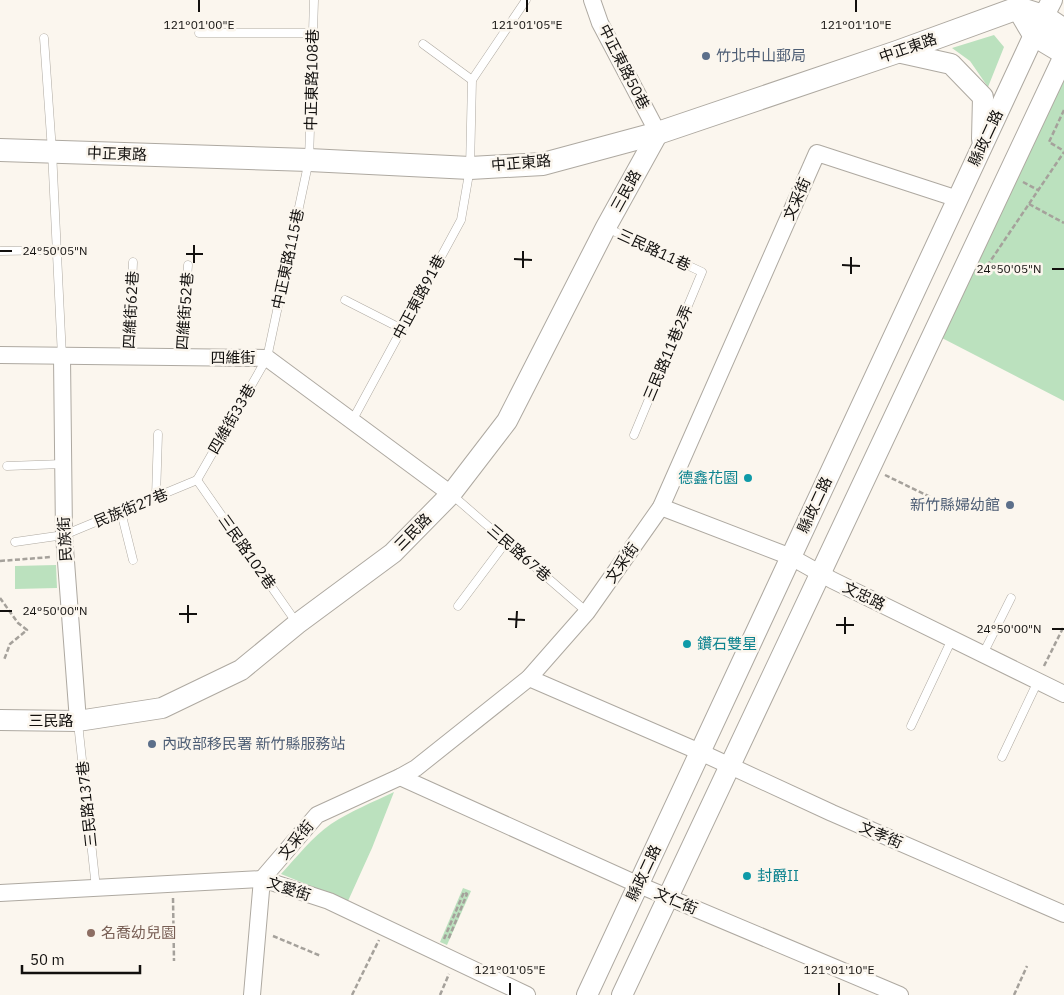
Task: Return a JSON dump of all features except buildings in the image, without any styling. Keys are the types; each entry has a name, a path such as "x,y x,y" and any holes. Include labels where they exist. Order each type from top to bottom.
{"main road":[{"name":"中正東路","path":"0,150 309,160 470,168 542,164 658,133 897,52 1012,4"},
{"path":"1012,4 1043,17 1064,30"},
{"path":"1043,17 1064,54"}],"street":[{"name":"中正東路50巷","path":"592,0 600,23 658,133"},
{"name":"縣政二路","path":"587,995 1043,17"},
{"path":"897,52 951,64 983,97 981,149"},
{"path":"622,995 1064,54"},
{"name":"三民路","path":"0,720 78,721 162,708 241,670 297,624 393,553 451,494 507,421 606,228 658,133"},
{"name":"文采街","path":"262,879 317,815 416,768 529,678 587,612 661,506 817,153 958,199"},
{"name":"四維街","path":"0,355 267,358 451,494"},
{"name":"民族街","path":"62,357 64,535 78,721"},
{"name":"文忠路","path":"661,506 791,556 952,639 984,654 1041,674 1064,694"},
{"name":"文孝街","path":"529,678 1064,914"},
{"name":"文仁街","path":"400,777 638,885 900,995"},
{"path":"252,995 262,879"},
{"name":"文愛街","path":"0,893 262,879 329,901 527,995"}],"lane":[{"name":"中正東路108巷","path":"309,160 314,0"},
{"path":"423,44 472,80 526,0"},
{"path":"199,33 312,33"},
{"path":"44,38 52,151 62,357"},
{"name":"中正東路91巷","path":"352,421 461,220 470,168 472,80"},
{"name":"中正東路115巷","path":"267,358 309,160"},
{"name":"三民路11巷","path":"606,228 702,272"},
{"path":"0,252 57,250"},
{"name":"四維街62巷","path":"129,357 134,262"},
{"name":"四維街52巷","path":"181,358 188,265"},
{"name":"三民路11巷2弄","path":"634,435 702,272"},
{"path":"346,300 402,329"},
{"name":"四維街33巷","path":"197,480 267,358"},
{"path":"156,497 158,434"},
{"path":"7,466 63,464"},
{"name":"民族街27巷","path":"15,542 64,535 197,480"},
{"name":"三民路102巷","path":"197,480 297,624"},
{"name":"三民路67巷","path":"451,494 587,612"},
{"path":"121,512 132,560"},
{"path":"458,606 506,542"},
{"path":"984,654 1011,598"},
{"path":"912,726 952,639"},
{"path":"1002,758 1041,674"},
{"name":"三民路137巷","path":"78,721 96,888"}],"path":[{"path":"981,276 1064,151 1049,142 1064,110"},
{"path":"1023,181 1038,190"},
{"path":"1029,204 1064,223"},
{"path":"870,468 953,508"},
{"path":"0,561 66,556"},
{"path":"0,598 18,623 27,630 10,644 4,660"},
{"path":"1041,674 1064,626"},
{"path":"173,884 174,960"},
{"path":"440,995 445,956 464,892 467,894 445,956"},
{"path":"352,995 385,928"},
{"path":"258,930 321,956"},
{"path":"1014,995 1028,966"}],"green space":[{"path":"994,35 1004,47 988,87 970,61 952,48"},
{"path":"1064,77 1064,401 942,338"},
{"path":"56,565 57,588 15,589 15,566"},
{"path":"394,792 372,848 348,901 281,874 324,829 354,811"},
{"path":"463,888 471,891 447,945 440,942"}],"place":[{"name":"竹北中山郵局","path":"706,56"},
{"name":"德鑫花園","path":"748,478"},
{"name":"新竹縣婦幼館","path":"1010,505"},
{"name":"鑽石雙星","path":"687,644"},
{"name":"內政部移民署 新竹縣服務站","path":"152,744"},
{"name":"封爵II","path":"747,876"},
{"name":"名喬幼兒園","path":"91,933"}]}
